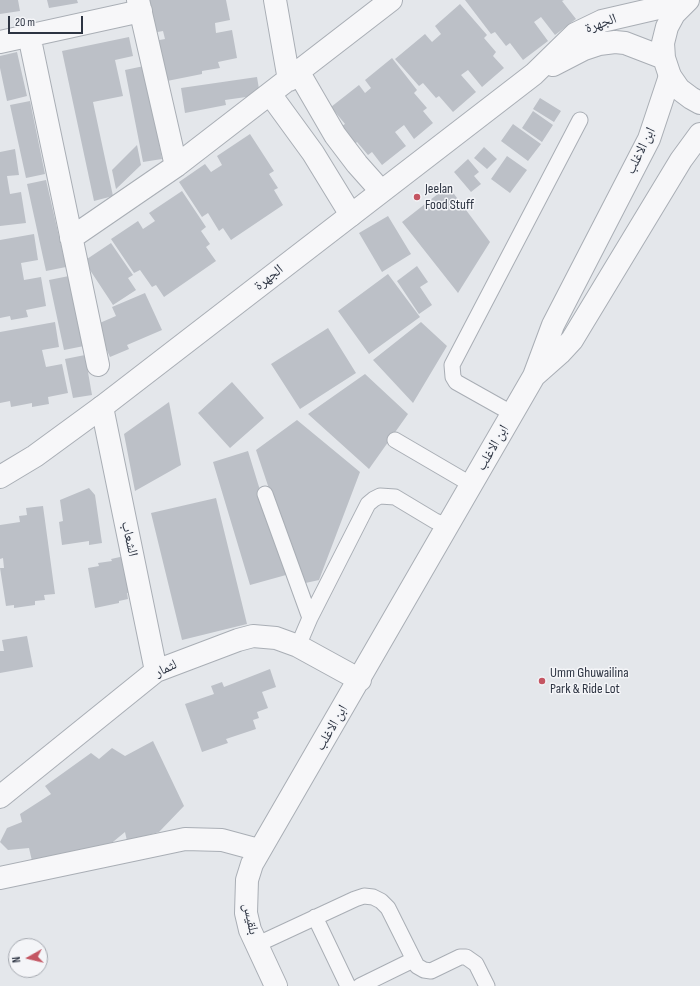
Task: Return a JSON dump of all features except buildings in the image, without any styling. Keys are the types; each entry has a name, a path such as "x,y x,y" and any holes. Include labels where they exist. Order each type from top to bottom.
{"street":[{"path":"276,0 294,76 335,135 357,164 381,191"},
{"path":"71,238 176,166 391,0"},
{"name":"ابن الاغلب","path":"259,850 360,680 534,376 553,325 649,139 667,67 664,43 667,27 674,14 686,1"},
{"name":"الجهرة","path":"0,477 35,456 102,407 534,74 575,34 588,26 602,21 686,1"},
{"path":"0,42 140,5 176,166"},
{"path":"29,35 98,365"},
{"name":"الجهرة","path":"534,74 584,49 599,44 625,43 667,67"},
{"path":"667,67 679,89 700,103"},
{"path":"270,94 313,153 351,215"},
{"name":"ابن الاغلب","path":"534,376 556,357 572,340 681,160 700,134"},
{"name":"الشعاب","path":"102,407 156,671"},
{"name":"لثمار","path":"0,797 156,671 252,636 276,638 298,646 360,680"},
{"path":"1,873 185,839 222,840 259,850"},
{"name":"بلقيس","path":"259,850 252,864 247,880 245,896 246,914 256,945 276,986"}],"lane":[{"path":"513,414 456,382 453,377 452,365 580,120"},
{"path":"395,440 472,485"},
{"path":"265,494 310,618"},
{"path":"298,646 310,618 368,504 374,499 380,496 395,497 435,521 448,526"},
{"path":"256,945 355,898 364,896 373,897 381,901 388,908 417,966 424,970 431,971 460,957 466,957 476,964 487,986"},
{"path":"315,917 348,986"},
{"path":"360,986 413,960"}],"place":[{"name":"Jeelan Food Stuff","path":"417,197"},
{"name":"Umm Ghuwailina Park & Ride Lot","path":"542,681"}]}
